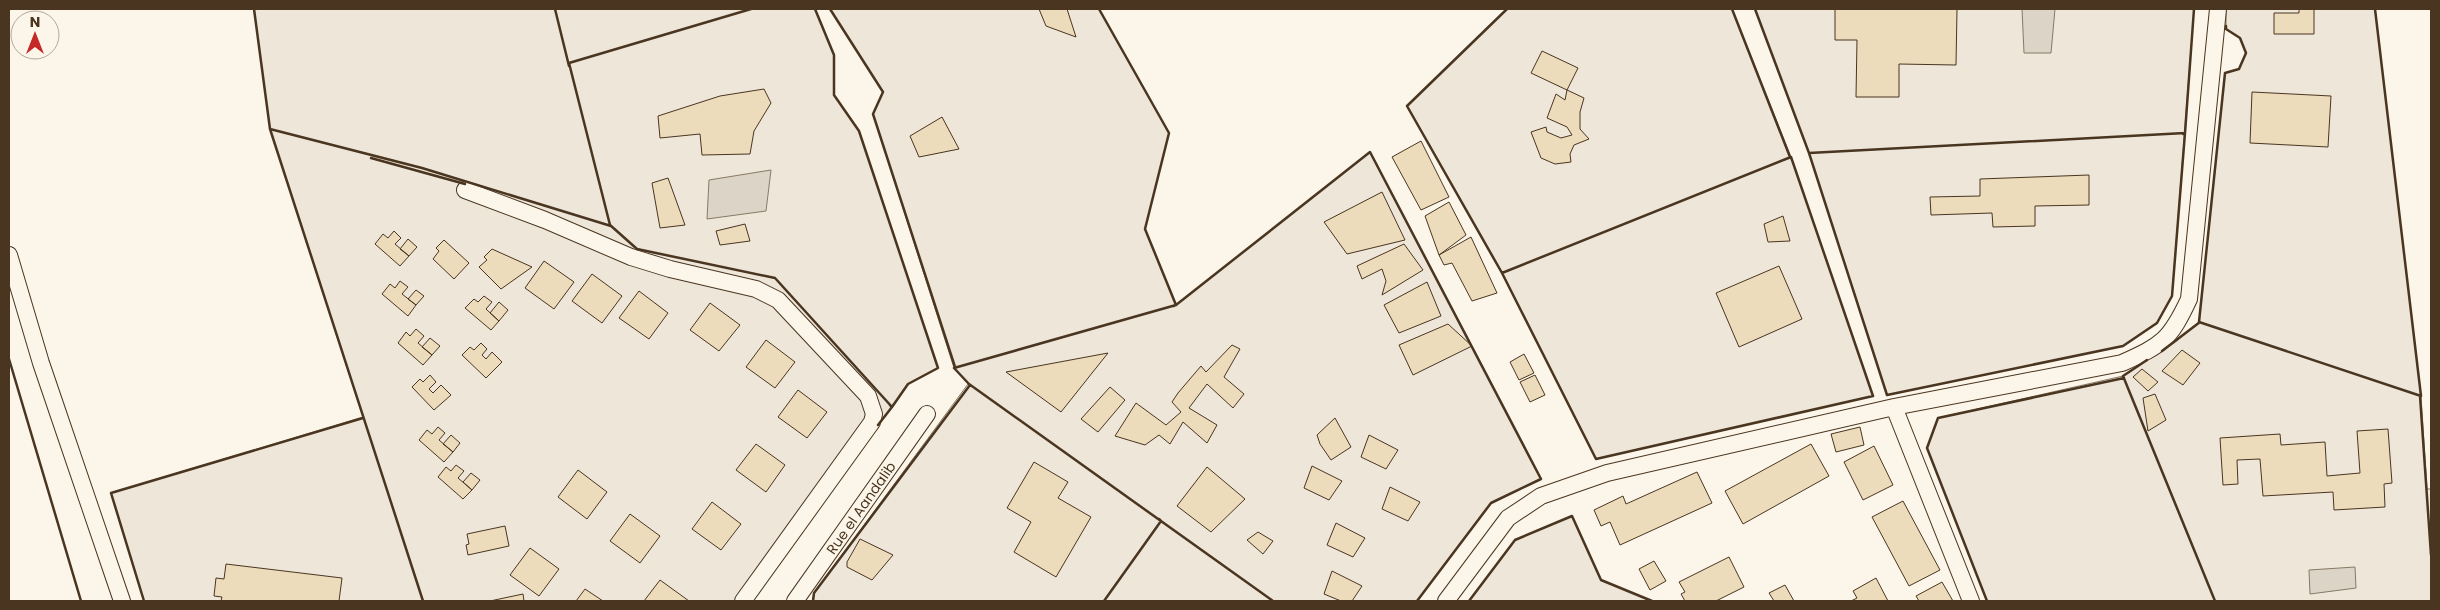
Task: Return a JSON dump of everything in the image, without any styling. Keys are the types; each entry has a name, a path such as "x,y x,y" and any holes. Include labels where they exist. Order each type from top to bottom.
{"street":[{"path":"1446,601 1508,518 1541,496 1607,473 1894,406 2122,363 2155,348 2176,326 2189,299 2218,9"},
{"path":"465,190 545,220 631,257 769,294 778,300 868,396 874,414 872,422 743,601"},
{"path":"9,255 41,363 122,601"},
{"path":"1894,406 1971,601"},
{"name":"Rue el Aandalib","path":"795,601 926,414"}],"shaded area":[{"path":"254,9 815,9 834,55 834,95 859,131 938,368 908,384 751,601 144,601 111,493 363,417 270,129"},
{"path":"830,9 1099,9 1169,133 1145,229 1176,305 1370,152 1541,479 1491,503 1417,601 813,601 814,593 968,384 954,368 873,114 883,92"},
{"path":"1507,9 1732,9 1791,157 1873,396 1596,459 1502,273 1407,106"},
{"path":"1755,9 2194,9 2172,296 2157,323 2123,346 1887,395 1809,153"},
{"path":"2022,9 2055,9 2051,53 2024,53"},
{"path":"2226,9 2375,9 2421,396 2427,489 2431,489 2431,601 1987,601 1927,448 1938,418 2123,376 2174,343 2199,322 2225,73 2239,69 2246,53 2240,38 2226,29"},
{"path":"771,170 766,211 707,219 709,180"},
{"path":"1572,516 1601,580 1652,601 1469,601 1515,540"},
{"path":"2355,567 2356,588 2310,594 2309,570"}],"building":[{"path":"1039,9 1067,9 1076,37 1046,26"},
{"path":"1835,9 1957,9 1956,65 1899,64 1899,97 1856,97 1857,40 1835,40"},
{"path":"2299,9 2314,9 2314,34 2274,34 2274,13 2299,13"},
{"path":"1542,51 1578,68 1567,90 1531,73"},
{"path":"764,89 771,103 754,131 750,154 702,155 700,134 660,138 658,116 720,96"},
{"path":"1567,90 1584,98 1580,112 1580,129 1589,139 1574,145 1570,154 1571,162 1555,164 1541,158 1531,132 1546,127 1547,132 1561,138 1572,135 1567,127 1547,118 1556,94 1565,100"},
{"path":"2252,92 2331,96 2328,147 2250,143"},
{"path":"942,117 959,149 919,157 910,136"},
{"path":"1421,141 1449,197 1421,210 1392,157"},
{"path":"2089,175 2089,205 2035,206 2035,226 1993,227 1992,213 1931,215 1930,197 1980,196 1980,179"},
{"path":"668,178 685,225 660,228 652,183"},
{"path":"1382,192 1405,240 1347,254 1324,222"},
{"path":"1449,202 1466,235 1439,255 1425,216"},
{"path":"1783,216 1790,241 1768,242 1764,224"},
{"path":"745,224 750,241 720,245 716,231"},
{"path":"394,231 401,238 395,244 409,256 400,266 375,244 383,234 388,238"},
{"path":"1471,237 1497,293 1472,301 1452,263 1444,265 1439,255"},
{"path":"408,239 417,247 409,256 400,249"},
{"path":"444,240 469,263 454,279 433,259 439,251 436,248"},
{"path":"1404,244 1423,270 1382,295 1386,281 1382,269 1362,279 1357,266"},
{"path":"492,249 532,267 501,289 479,267 487,260 484,257"},
{"path":"544,261 574,282 554,309 525,288"},
{"path":"1779,266 1802,319 1739,347 1716,293"},
{"path":"592,274 622,296 602,323 572,301"},
{"path":"400,281 408,287 402,294 416,305 408,316 382,294 390,284 395,288"},
{"path":"1427,282 1441,316 1399,333 1384,305"},
{"path":"416,290 424,296 416,305 408,299"},
{"path":"639,291 668,313 649,339 619,318"},
{"path":"484,296 492,302 486,309 499,321 491,330 465,308 474,299 478,302"},
{"path":"499,302 508,310 499,321 490,313"},
{"path":"710,303 740,325 719,351 690,330"},
{"path":"1448,324 1472,346 1413,375 1399,345"},
{"path":"416,329 424,336 418,343 432,355 423,365 398,343 406,332 410,336"},
{"path":"430,338 440,346 432,355 422,347"},
{"path":"766,340 795,362 775,388 746,367"},
{"path":"481,343 487,349 482,355 486,359 492,352 502,362 486,378 462,355 470,347 474,350"},
{"path":"1232,345 1240,349 1224,377 1244,394 1233,408 1207,384 1189,408 1217,425 1207,443 1183,422 1170,444 1159,435 1145,445 1115,436 1136,403 1166,425 1181,412 1172,402 1178,393 1201,366 1206,372"},
{"path":"2182,350 2200,363 2183,385 2162,371"},
{"path":"1108,353 1061,412 1006,372"},
{"path":"1524,354 1534,373 1519,380 1510,362"},
{"path":"2142,369 2158,382 2148,391 2133,377"},
{"path":"430,375 436,382 429,389 433,393 441,385 451,395 434,410 412,387 420,379 423,382"},
{"path":"1535,375 1545,395 1530,402 1520,382"},
{"path":"1110,387 1125,400 1098,432 1081,419"},
{"path":"798,390 827,412 807,438 778,417"},
{"path":"2155,394 2166,420 2148,431 2143,398"},
{"path":"1335,418 1351,447 1331,460 1320,444 1317,435"},
{"path":"438,427 445,433 439,440 453,452 444,462 419,440 427,430 432,434"},
{"path":"1860,427 1864,445 1836,452 1831,434"},
{"path":"2388,429 2392,483 2384,484 2385,507 2334,510 2333,492 2263,496 2260,459 2237,460 2238,484 2223,485 2220,438 2280,434 2281,445 2325,442 2327,476 2360,473 2357,431"},
{"path":"451,435 460,443 453,452 443,444"},
{"path":"1369,435 1398,450 1386,469 1361,457"},
{"path":"756,444 785,465 766,492 736,470"},
{"path":"1811,444 1829,476 1743,524 1725,491"},
{"path":"1874,446 1893,485 1863,500 1844,462"},
{"path":"1034,462 1068,482 1058,498 1091,517 1056,577 1014,552 1031,522 1007,508"},
{"path":"456,465 464,471 458,478 472,490 463,499 438,477 446,467 451,471"},
{"path":"1312,466 1342,481 1329,500 1304,488"},
{"path":"1207,467 1245,499 1211,532 1177,506"},
{"path":"578,470 607,492 587,519 558,497"},
{"path":"1697,472 1712,503 1620,545 1610,522 1601,526 1594,510 1623,496 1626,504"},
{"path":"471,473 480,480 472,490 463,482"},
{"path":"1390,487 1420,502 1408,521 1382,509"},
{"path":"1903,501 1940,570 1909,586 1872,517"},
{"path":"712,502 741,524 721,550 692,529"},
{"path":"630,514 660,536 640,563 610,541"},
{"path":"1336,523 1365,538 1353,557 1327,545"},
{"path":"505,526 509,546 468,555 466,545 469,544 467,534"},
{"path":"1258,532 1273,541 1263,554 1247,540"},
{"path":"860,539 893,555 872,580 847,567 847,562"},
{"path":"530,548 559,569 539,596 510,575"},
{"path":"1729,557 1744,587 1716,601 1685,601 1681,594 1685,592 1679,582"},
{"path":"1654,561 1666,581 1650,590 1639,569"},
{"path":"226,564 342,578 339,601 221,601 222,597 214,596 216,578 224,579"},
{"path":"1332,571 1362,586 1352,601 1341,601 1324,594"},
{"path":"1876,578 1888,601 1851,601 1857,598 1853,591"},
{"path":"660,580 689,601 644,601"},
{"path":"1942,582 1953,601 1919,601 1916,596"},
{"path":"1785,585 1794,601 1774,601 1769,593"},
{"path":"585,589 603,601 576,601"},
{"path":"523,594 524,601 490,601"}],"wall":[{"path":"254,9 270,129 423,601"},
{"path":"555,9 569,66"},
{"path":"751,9 569,63 610,225 637,249 775,278 892,407 908,384 938,368 859,131 834,95 834,55 815,9"},
{"path":"830,9 883,92 873,114 955,367"},
{"path":"1099,9 1169,133 1145,229 1176,305 1174,306"},
{"path":"1502,273 1407,106 1507,9"},
{"path":"1732,9 1790,157"},
{"path":"1755,9 1809,153 1811,153"},
{"path":"2183,134 2185,133 2194,9"},
{"path":"2226,26 2226,29 2240,38 2246,53 2239,69 2225,73 2199,322 2421,396 2375,9"},
{"path":"270,129 422,168 611,226"},
{"path":"2185,133 2172,296 2157,323 2123,346 1887,395 1809,153 2185,133"},
{"path":"1273,601 969,384 954,368 1176,305 1370,152 1541,479 1491,503 1417,601"},
{"path":"1791,157 1873,396 1596,459 1502,273 1791,157"},
{"path":"371,158 465,184"},
{"path":"2162,351 2200,322"},
{"path":"9,359 81,601"},
{"path":"2147,360 2123,376 2215,601"},
{"path":"1987,601 1927,448 1938,418 2124,378"},
{"path":"813,601 814,593 970,385"},
{"path":"2420,396 2431,555"},
{"path":"878,425 892,407 890,405"},
{"path":"144,601 111,493 363,418"},
{"path":"1469,601 1515,540 1572,516 1601,580 1652,601"},
{"path":"1104,601 1161,521 1159,519"}]}
